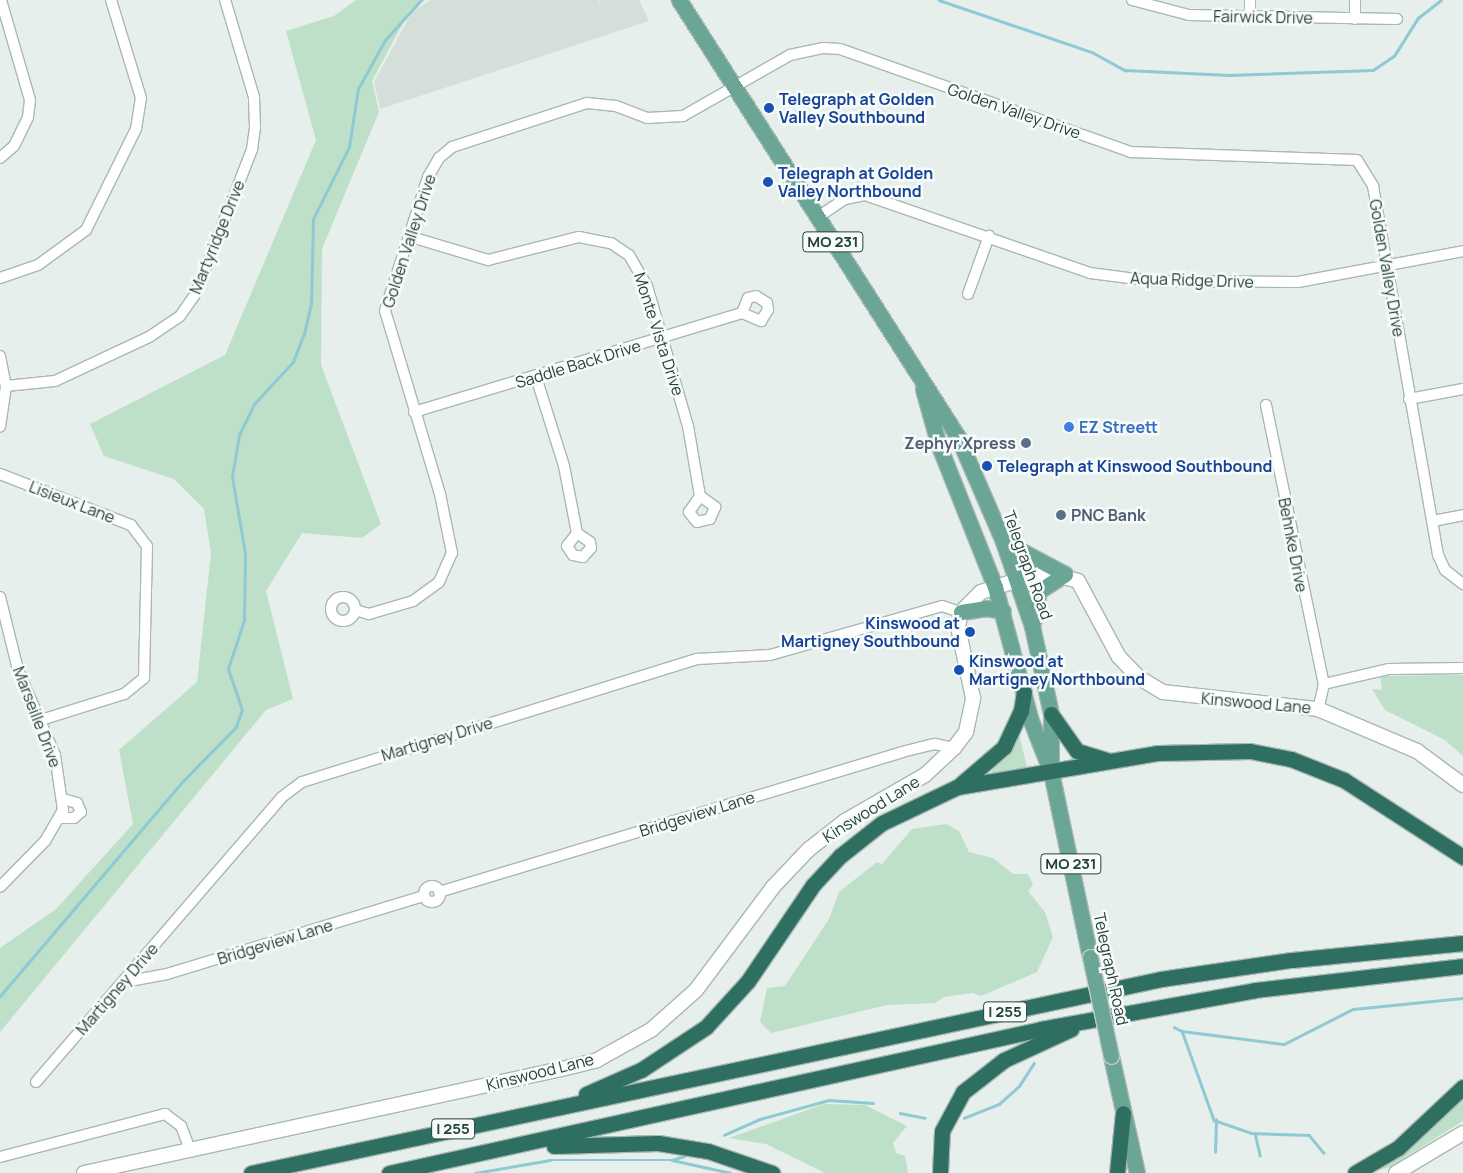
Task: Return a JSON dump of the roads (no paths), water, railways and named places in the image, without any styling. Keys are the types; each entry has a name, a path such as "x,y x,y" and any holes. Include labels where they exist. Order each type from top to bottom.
{"highway":[{"path":"552,1108 641,1070 694,1036 737,994 813,885 840,856 882,823 957,787 1004,747 1021,712 1024,692"},
{"path":"1051,714 1077,751 1113,761"},
{"path":"957,787 1113,761 1206,749 1291,759 1361,789 1463,857"},
{"name":"I 255","path":"251,1173 1161,980 1292,960 1463,942"},
{"name":"I 255","path":"389,1173 1097,1018 1305,982 1463,966"},
{"path":"940,1173 939,1141 945,1120 970,1085 1004,1060 1097,1018"},
{"path":"1355,1173 1398,1148 1463,1087"},
{"path":"1117,1173 1123,1113"},
{"path":"502,1149 658,1143 708,1151 772,1173"}],"main road":[{"name":"Telegraph Road","path":"679,0 818,217 922,387 958,437 1003,541 1032,626 1051,714 1051,772"},
{"name":"Telegraph Road","path":"922,387 939,446 995,587 1024,692 1051,772 1123,1113 1138,1173"},
{"path":"1003,541 1065,574"},
{"path":"1032,626 1039,590 1065,574"},
{"path":"961,612 984,608 1003,611"}],"street":[{"path":"0,158 14,146 28,117 30,100 1,0"},
{"path":"0,278 38,265 86,230 136,129 141,98 111,0"},
{"name":"Martyridge Drive","path":"6,386 55,380 149,337 180,316 196,293 252,149 255,127 254,98 225,0"},
{"name":"Fairwick Drive","path":"1132,0 1189,15 1397,19"},
{"path":"1250,0 1250,17"},
{"path":"1355,0 1355,19"},
{"name":"Golden Valley Drive","path":"355,610 369,614 413,601 439,582 449,564 451,542 445,513 384,311 432,166 452,147 587,103 616,106 647,118 683,116 790,55 805,50 840,49 1130,152 1357,160 1373,186 1409,399 1433,521 1445,570 1463,584"},
{"name":"Aqua Ridge Drive","path":"818,217 845,199 865,196 989,236 1090,273 1152,281 1298,282 1463,251"},
{"name":"Monte Vista Drive","path":"408,236 488,260 578,237 611,243 635,262 662,338 688,426 700,496"},
{"path":"968,294 989,236"},
{"name":"Saddle Back Drive","path":"414,412 536,377 742,312"},
{"path":"0,356 6,386 0,426"},
{"path":"536,377 564,466 577,533"},
{"path":"1409,399 1463,389"},
{"name":"Behnke Drive","path":"1266,406 1324,684"},
{"name":"Lisieux Lane","path":"0,474 131,525 141,534 148,559 144,678 124,694 41,720"},
{"path":"1433,521 1463,515"},
{"path":"961,612 973,597 995,587 1017,580 1065,574"},
{"name":"Kinswood Lane","path":"1065,574 1085,589 1119,657 1151,686 1188,697 1318,709 1417,751 1463,785"},
{"name":"Marseille Drive","path":"0,597 18,670 55,755 62,809 45,841 0,887"},
{"name":"Martigney Drive","path":"36,1082 282,797 302,782 697,659 770,655 942,606 961,612"},
{"name":"Kinswood Lane","path":"84,1173 553,1071 597,1060 626,1046 671,1015 696,990 774,887 808,850 845,821 925,775 954,748 966,732 973,698 958,627 961,612"},
{"path":"1318,709 1324,684 1390,669 1463,668"},
{"name":"Bridgeview Lane","path":"124,982 168,974 424,896 435,902 439,892 902,752 935,744 954,748"},
{"path":"0,1157 165,1114 181,1126 190,1150"},
{"path":"1396,1173 1463,1133"}],"waterway":[{"path":"0,996 183,781 236,727 242,710 228,669 244,620 245,554 232,477 239,435 254,404 293,362 304,334 311,303 313,219 349,147 358,89 385,40 421,0"},
{"path":"939,0 1092,52 1125,70 1229,75 1373,70 1394,56 1418,18 1441,0"},
{"path":"1182,1031 1284,1044 1353,1009 1463,998"},
{"path":"1174,1027 1182,1031 1214,1120 1251,1133 1309,1135 1324,1153"},
{"path":"964,1118 999,1104 1019,1086 1034,1063"},
{"path":"724,1135 760,1119 829,1100 873,1103"},
{"path":"900,1113 925,1118"},
{"path":"1215,1152 1216,1120"},
{"path":"1255,1133 1260,1155"},
{"path":"475,1173 550,1160 672,1160 684,1156"},
{"path":"672,1160 731,1173"}],"place":[{"name":"Telegraph at Golden Valley Southbound","path":"769,108"},
{"name":"Telegraph at Golden Valley Northbound","path":"768,182"},
{"name":"EZ Streett","path":"1069,427"},
{"name":"Zephyr Xpress","path":"1026,443"},
{"name":"Telegraph at Kinswood Southbound","path":"987,466"},
{"name":"PNC Bank","path":"1061,515"},
{"name":"Kinswood at Martigney Southbound","path":"970,632"},
{"name":"Kinswood at Martigney Northbound","path":"959,670"}]}
